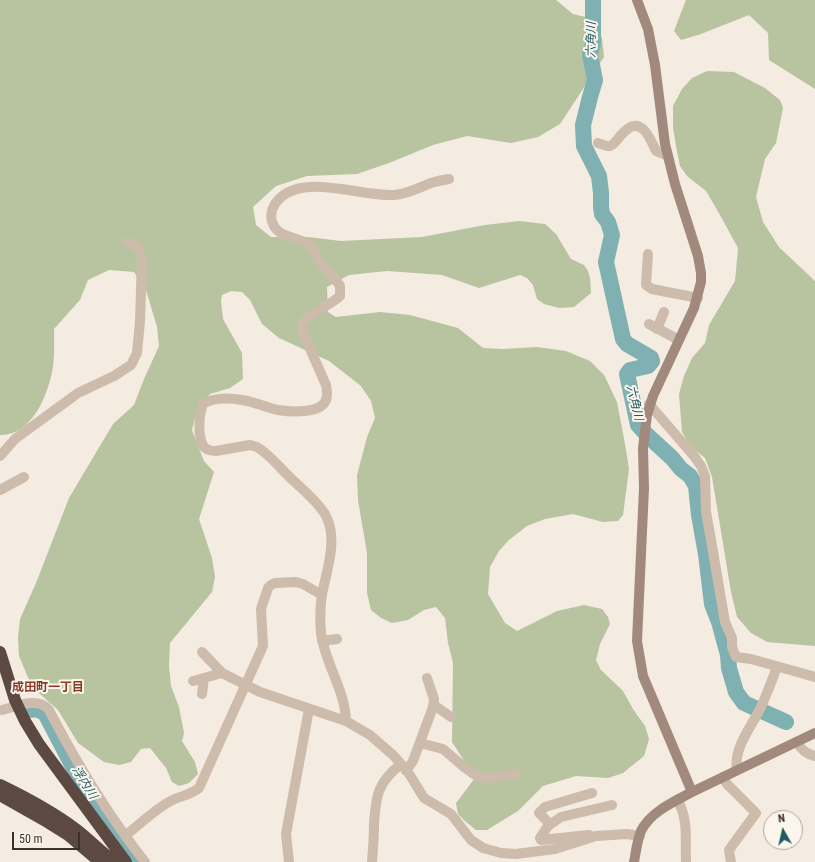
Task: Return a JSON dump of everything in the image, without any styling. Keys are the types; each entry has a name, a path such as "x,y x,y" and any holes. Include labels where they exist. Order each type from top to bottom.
{"highway":[{"path":"0,652 16,700 25,721 39,744 126,862"},
{"path":"0,785 33,801 57,816 77,830 115,862"},
{"path":"0,795 68,835 100,862"}],"street":[{"path":"637,0 646,22 651,42 665,144 675,184 698,256 701,282 698,298 694,308 649,404 645,426 643,448 644,502 637,641 639,662 647,686 692,792"},
{"path":"598,143 607,146 611,145 630,127 638,127 647,133 656,152 668,156"},
{"path":"346,721 344,701 322,641 322,595 325,586 331,542 329,523 326,515 307,494 257,447 250,445 216,451 210,451 204,448 201,439 199,418 202,407 206,402 228,399 243,400 278,410 300,411 318,408 324,404 327,399 328,394 326,385 302,330 302,324 340,296 340,286 308,244 284,235 272,224 271,213 278,199 295,189 311,186 393,195 408,193 433,183 449,179"},
{"path":"0,456 15,439 78,393 114,376 131,365 137,353 140,321 142,260 138,246 126,242"},
{"path":"648,254 646,285 652,289 698,298"},
{"path":"664,312 653,327 679,340"},
{"path":"649,404 694,456 701,466 705,476 706,512 726,622 732,638 732,647 736,657 751,659 815,677"},
{"path":"0,490 24,477"},
{"path":"125,836 166,804 176,798 194,792 199,788 263,646 261,609 268,588 275,583 296,582 303,584 322,595"},
{"path":"322,641 337,639"},
{"path":"202,652 222,673 260,692 346,721 370,735 393,755 404,768 424,798 451,814 471,840 483,848 492,851 516,854 562,847 596,836 627,834 640,836"},
{"path":"737,770 736,762 744,736 755,720 777,667"},
{"path":"193,681 222,673"},
{"path":"202,694 204,678"},
{"path":"372,862 374,813 377,797 384,780 388,775 404,768 413,761 434,705 434,699 427,678"},
{"path":"24,704 32,702 47,707 101,802 145,862"},
{"path":"434,705 451,717"},
{"path":"2,710 13,707"},
{"path":"289,862 286,834 309,708"},
{"path":"634,862 640,836 646,824 654,815 692,792 815,733"},
{"path":"797,742 805,752 815,756"},
{"path":"420,743 443,749 478,777 487,778 516,774"},
{"path":"723,777 727,784 756,813 729,850 731,862"},
{"path":"550,824 539,813 545,807 592,793"},
{"path":"677,800 682,808 685,820 686,862"},
{"path":"596,836 591,834 541,840 540,838 545,829 561,817 612,805"}],"green space":[{"path":"0,0 556,0 573,14 594,19 602,38 604,57 560,124 538,137 511,143 467,136 433,145 357,174 307,176 276,186 253,207 256,225 271,237 308,237 341,241 422,237 485,225 519,221 545,224 556,234 571,259 584,265 590,278 591,293 574,307 559,308 544,304 537,299 533,285 527,278 520,275 479,288 442,275 387,271 349,275 327,287 328,312 336,317 380,312 410,315 458,328 483,348 503,349 537,347 566,351 590,361 604,375 617,402 629,469 623,515 618,521 603,522 573,514 545,519 527,526 509,540 499,551 490,567 488,594 505,623 517,631 557,611 584,605 602,609 608,617 610,624 600,644 596,660 601,670 623,691 645,726 649,739 644,756 623,773 608,778 576,776 543,786 518,811 487,830 476,830 458,814 456,803 475,778 452,742 453,663 448,643 445,618 436,607 424,610 408,620 392,623 381,618 371,610 367,593 367,553 358,500 357,475 367,437 375,418 371,401 361,386 329,361 279,338 262,324 250,300 242,292 231,291 222,295 221,301 223,319 242,353 243,379 230,388 210,394 197,410 192,430 204,461 214,472 199,519 212,558 215,577 212,592 170,643 169,666 171,686 179,707 184,733 182,741 195,762 198,774 189,783 179,786 172,782 166,768 150,748 141,749 131,762 119,765 104,762 78,743 58,710 32,687 19,656 18,637 20,619 36,583 69,498 113,424 134,405 159,346 157,327 146,290 134,272 109,270 88,280 80,300 54,329 53,367 50,382 42,403 29,422 20,429 11,434 0,435"},
{"path":"686,0 815,0 815,89 769,60 768,33 749,15 701,34 681,40 674,31"},
{"path":"707,71 734,72 765,88 780,100 783,108 776,143 765,159 756,197 763,222 779,247 815,281 815,646 767,642 751,633 737,617 731,592 712,477 705,458 690,446 682,432 679,394 684,376 692,358 705,343 709,325 735,281 738,248 706,191 687,176 680,166 676,146 673,128 673,106 682,89 692,78"}],"waterway":[{"name":"六角川","path":"593,0 593,44 590,55 595,80 583,125 584,146 599,176 602,214 608,222 612,235 606,262 623,339 627,344 651,358 652,361 648,366 630,370 627,374 638,425 672,458 681,469 690,476 696,486 712,604 719,622 736,692 744,703 786,722"},
{"name":"浮内川","path":"29,710 36,709 45,713 80,780 103,816 138,862"}],"district":[{"name":"成田町一丁目","path":"48,688"}]}
